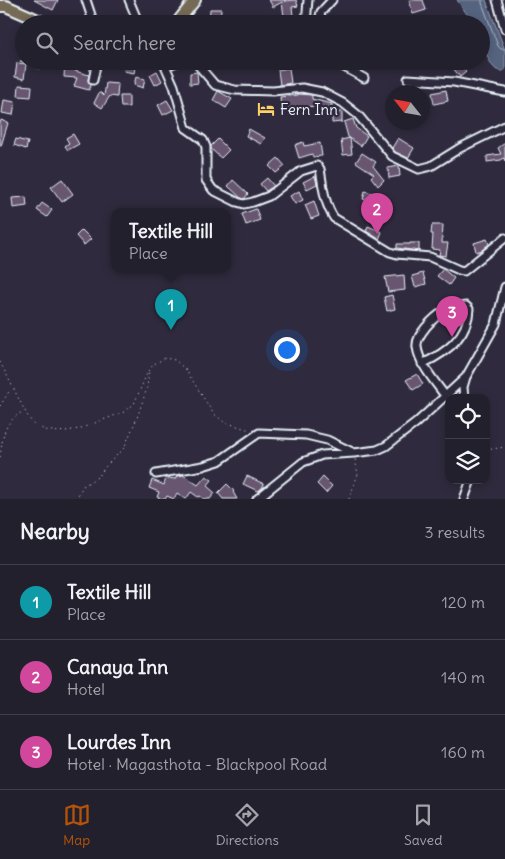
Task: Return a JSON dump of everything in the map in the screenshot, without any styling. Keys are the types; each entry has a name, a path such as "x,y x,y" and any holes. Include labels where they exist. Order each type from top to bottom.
{"highway":[{"path":"183,15 192,2"},
{"path":"0,6 6,6 26,15"}],"street":[{"path":"86,0 91,15"},
{"path":"130,0 136,15"},
{"path":"307,15 308,0"},
{"path":"321,15 332,0"},
{"path":"497,0 505,29"},
{"path":"94,80 96,70"},
{"path":"167,70 186,128 203,140 206,147 206,180 214,190 237,202 244,204 269,196 301,171 317,166 320,169 325,198 334,218 390,252 430,256 460,270 464,270 505,238"},
{"path":"202,70 215,85 235,90 273,91 302,88 322,92 343,103 358,115 392,156 419,169 432,166 460,148 505,126"},
{"path":"349,70 364,78"},
{"path":"408,79 454,82 505,92"},
{"path":"464,394 463,387 466,377 496,324 505,287"},
{"path":"422,364 434,359 456,342 469,320 469,309 466,306 448,308 432,319 420,335 416,346 422,364 445,396"},
{"path":"449,394 466,377"},
{"path":"257,499 303,462 322,455 377,450 386,446 445,398"},
{"path":"156,474 203,466 219,461 259,433 306,435 327,440 354,453"},
{"path":"464,499 469,484"}],"path":[{"path":"0,362 24,411 33,424 45,430 60,432 79,429 124,412 134,404 149,369 165,358 175,360 186,370 212,413 224,422 259,433"},
{"path":"76,499 83,486 99,476 105,467 124,448 147,388 149,369"},
{"path":"0,406 10,390"},
{"path":"0,457 3,433 14,417 24,411"},
{"path":"490,449 505,447"},
{"path":"349,499 358,474 354,453"}],"water":[{"path":"457,0 486,0 505,50 505,70 498,71 490,61 490,15 468,15"}],"building":[{"path":"34,0 58,0 53,10"},
{"path":"269,0 296,0 298,6 292,7 293,15 284,15 282,2 273,7"},
{"path":"409,0 423,0 426,10 413,14"},
{"path":"210,9 221,9 221,15 210,15"},
{"path":"16,70 25,70 24,79 15,77"},
{"path":"64,70 75,70 89,75 88,81 91,85 89,90 74,86 77,78 64,77"},
{"path":"124,70 135,70 134,73"},
{"path":"278,70 289,70 291,83 280,85"},
{"path":"455,70 464,70 466,72 460,77"},
{"path":"157,71 162,81 155,85 150,75"},
{"path":"197,72 198,83 190,84 190,73"},
{"path":"136,77 145,79 143,88 134,85"},
{"path":"106,83 118,84 117,97 110,96 102,108 94,103 99,93 104,96"},
{"path":"19,85 32,86 31,97 18,96"},
{"path":"446,90 448,101 434,104 432,93"},
{"path":"218,91 232,99 226,108 213,100"},
{"path":"298,94 312,95 312,99 332,104 332,106 330,106 329,111 318,109 319,106 281,108 280,97"},
{"path":"120,96 129,96 129,107 121,107"},
{"path":"4,100 15,102 13,115 2,113"},
{"path":"167,100 173,110 163,115 158,105"},
{"path":"332,112 342,112 342,122 332,123"},
{"path":"353,119 356,128 367,136 361,146 348,137 344,122"},
{"path":"1,120 8,123 0,146 0,124"},
{"path":"249,129 265,138 261,144 246,136"},
{"path":"73,134 79,144 68,150 65,146 69,143 66,138"},
{"path":"350,138 352,154 343,155 341,140"},
{"path":"398,138 414,148 408,158 395,152 392,148"},
{"path":"16,139 28,142 26,149 14,145"},
{"path":"218,139 229,150 221,158 211,149 211,146"},
{"path":"303,142 304,146 320,143 322,156 313,157 312,154 299,158 295,145"},
{"path":"505,143 505,161 504,158 487,162 487,156 501,154 498,148"},
{"path":"362,153 376,162 373,166 384,180 378,186 371,177 374,174 356,162"},
{"path":"278,158 285,166 276,173 269,166"},
{"path":"399,166 400,176 389,178 388,168"},
{"path":"315,176 317,184 307,189 303,182"},
{"path":"267,178 274,186 266,191 260,184"},
{"path":"62,179 73,194 62,202 51,187"},
{"path":"233,180 248,194 244,199 228,186"},
{"path":"299,191 303,200 295,204 290,196"},
{"path":"365,191 375,194 372,202 363,199"},
{"path":"26,197 27,206 13,208 12,198"},
{"path":"314,201 319,216 311,219 305,205"},
{"path":"42,203 52,210 47,217 37,210"},
{"path":"256,209 260,220 246,225 242,214"},
{"path":"432,225 443,225 442,243 448,243 446,256 439,255 440,250 432,249"},
{"path":"368,226 382,232 379,239 366,231"},
{"path":"82,230 91,239 84,245 76,236"},
{"path":"487,239 489,244 476,252 474,243"},
{"path":"419,243 419,251 397,248 397,244"},
{"path":"443,269 454,278 449,285 437,276"},
{"path":"423,273 426,284 415,287 412,276"},
{"path":"404,275 405,290 388,292 385,277"},
{"path":"392,295 395,309 387,311 384,297"},
{"path":"417,374 423,384 413,390 406,380"},
{"path":"183,475 198,485 206,476 212,480 207,486 215,493 210,499 198,497 191,492 186,499 177,493 174,499 167,496 165,499 161,499 157,497 159,492 149,488 152,480 164,485 166,478 176,479 178,476"},
{"path":"247,476 264,484 262,488 258,491 243,484"},
{"path":"323,477 332,486 326,493 317,484"},
{"path":"227,484 234,491 237,499 223,499 218,493"}],"place":[{"name":"Fern Inn","path":"266,109"},
{"name":"Canaya Inn","path":"377,234"},
{"name":"Textile Hill","path":"171,330"},
{"name":"Lourdes Inn","path":"452,337"}]}
